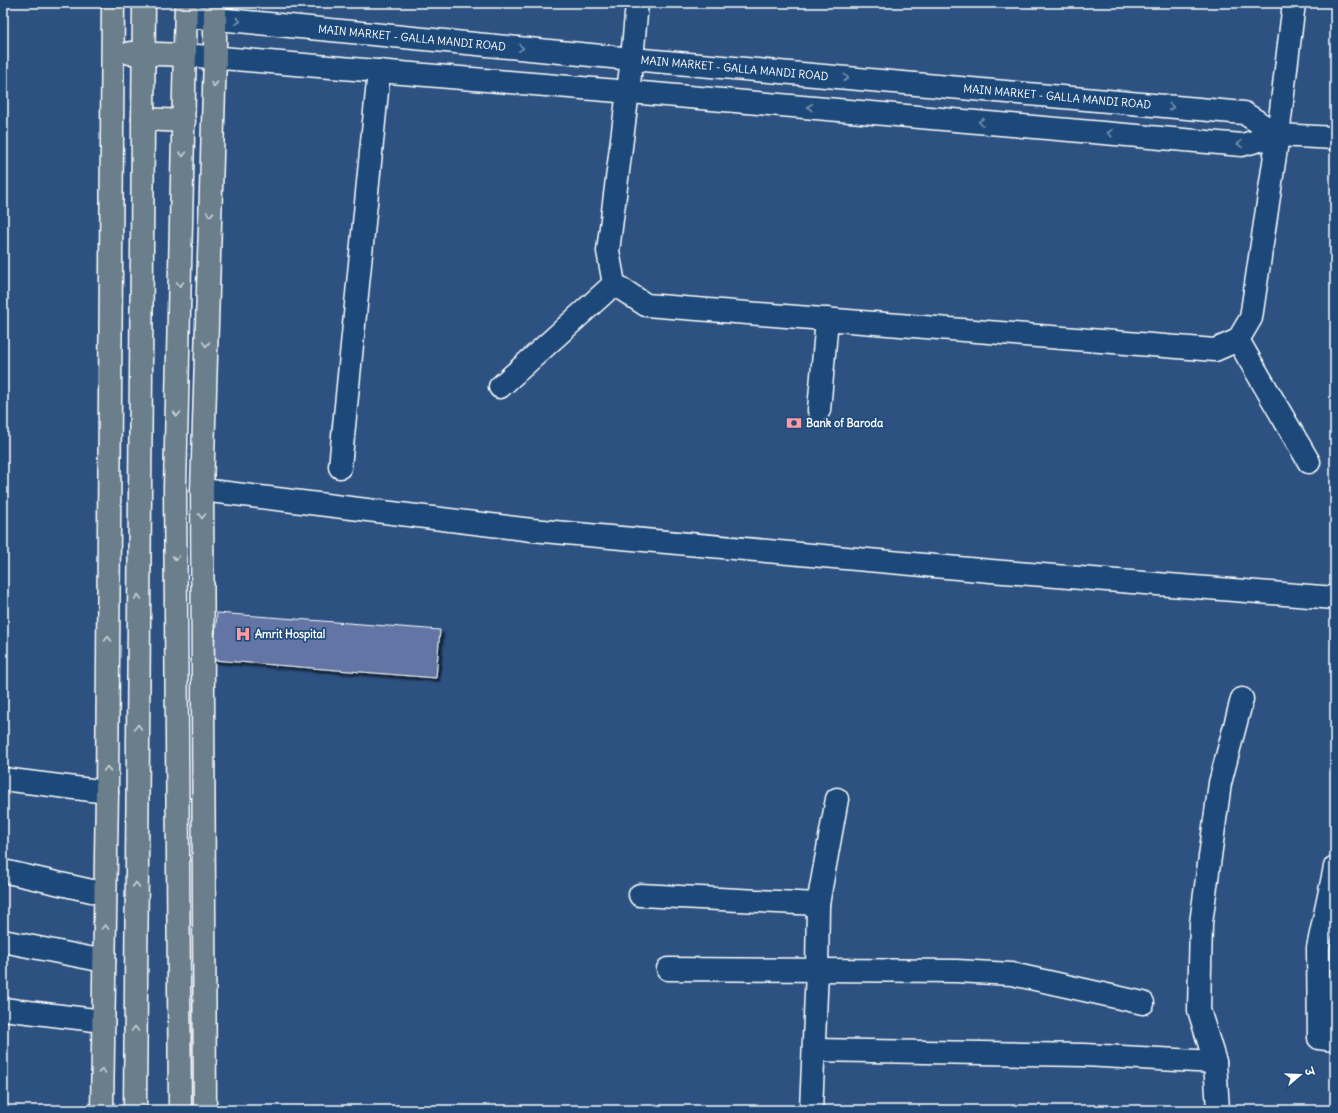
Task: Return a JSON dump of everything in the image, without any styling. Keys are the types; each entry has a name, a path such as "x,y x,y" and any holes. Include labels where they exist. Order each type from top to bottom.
{"highway":[{"path":"102,1110 107,792 113,3"},
{"path":"135,1110 144,3"},
{"path":"180,1110 175,488 186,10"},
{"path":"204,1110 202,490 215,57 215,11"},
{"path":"112,52 185,55"},
{"path":"143,119 184,121"},
{"path":"175,488 202,490"},
{"path":"177,636 202,634"},
{"path":"107,792 137,793"}],"street":[{"path":"637,3 632,59 608,251 614,284 646,305 1214,350 1238,340 1250,318 1278,135 1294,3"},
{"name":"MAIN MARKET - GALLA MANDI ROAD","path":"186,10 215,11 632,59 1244,113 1278,135"},
{"name":"MAIN MARKET - GALLA MANDI ROAD","path":"185,55 1242,145 1278,135 1335,138"},
{"path":"340,467 379,71"},
{"path":"500,387 614,284"},
{"path":"819,410 827,319"},
{"path":"1238,340 1309,462"},
{"path":"202,490 532,530 991,571 1335,598"},
{"path":"1218,1110 1215,1062 1198,1010 1201,923 1220,783 1242,698"},
{"path":"3,779 107,792"},
{"path":"811,1110 817,970 818,904 837,799"},
{"path":"1335,867 1318,948 1318,1038 1335,1040"},
{"path":"3,871 105,894"},
{"path":"640,895 818,904"},
{"path":"3,941 104,961"},
{"path":"668,969 956,971 1012,974 1143,1003"},
{"path":"3,1009 103,1021"},
{"path":"814,1050 1084,1056 1215,1062"}],"building":[{"path":"217,613 440,630 436,678 213,660"}],"place":[{"name":"Bank of Baroda","path":"794,423"},
{"name":"Amrit Hospital","path":"243,634"}]}
